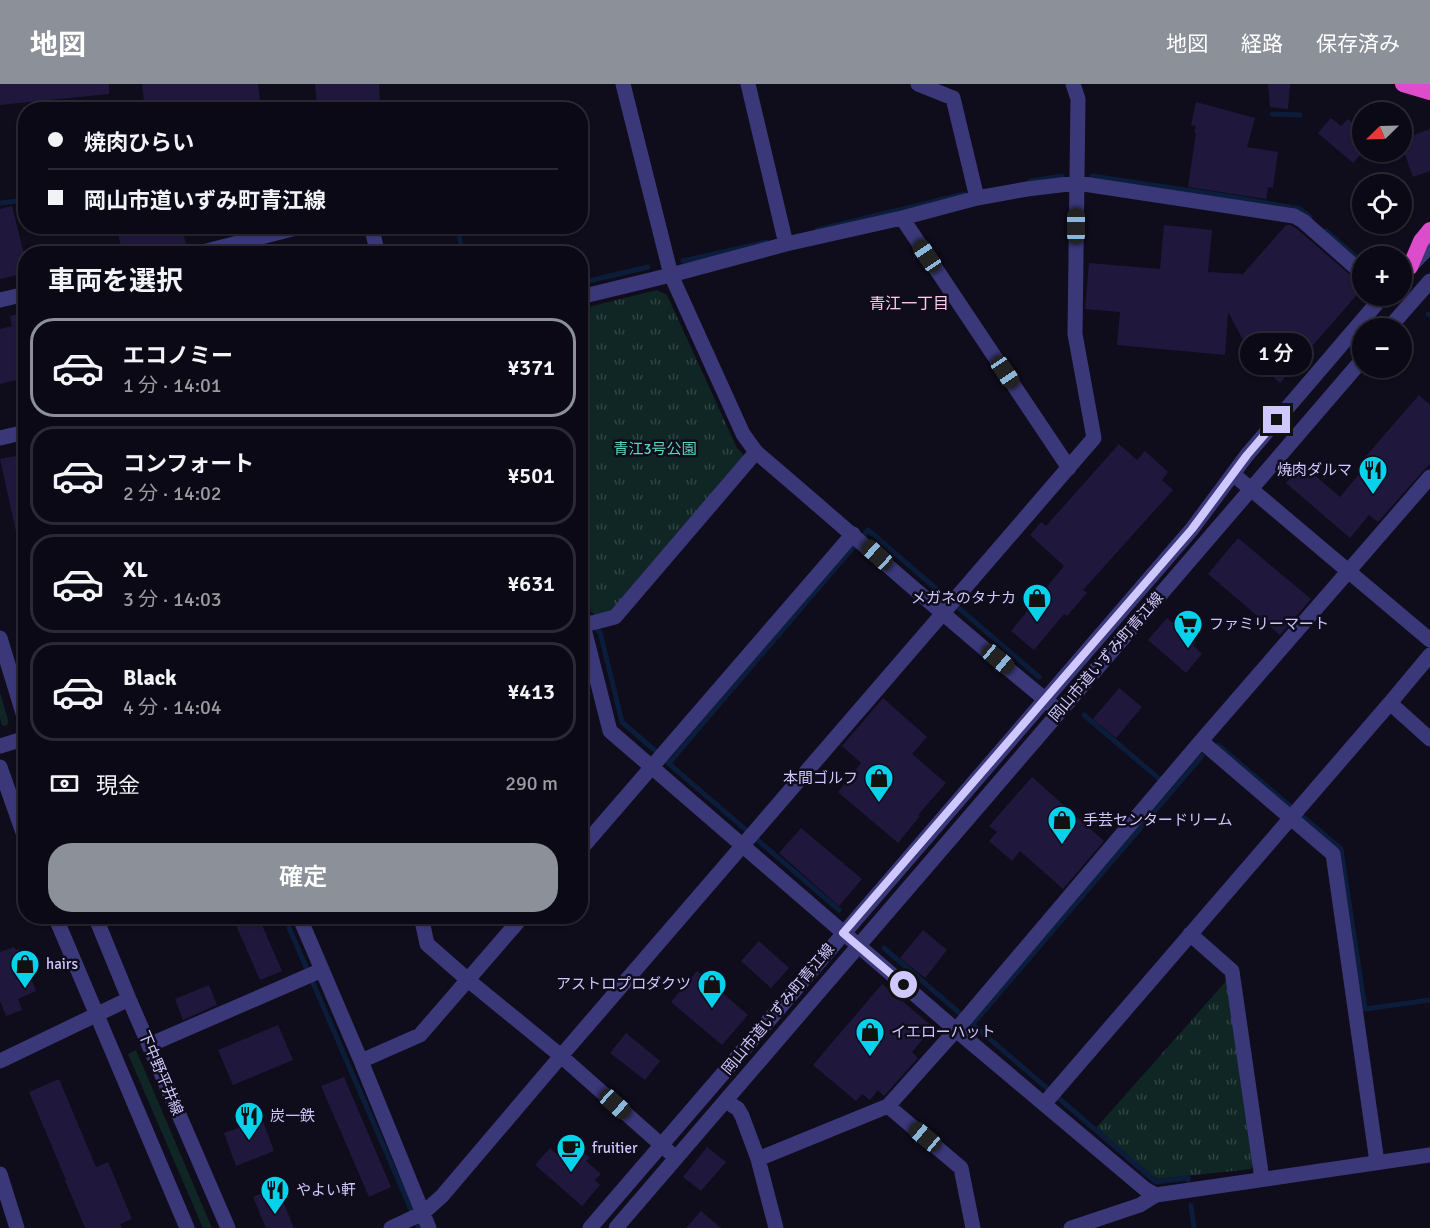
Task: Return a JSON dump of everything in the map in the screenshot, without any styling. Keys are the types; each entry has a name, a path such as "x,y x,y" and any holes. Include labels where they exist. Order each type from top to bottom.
{"highway":[{"path":"1403,84 1430,92"},
{"path":"1412,258 1430,230"}],"street":[{"path":"623,84 670,275 743,434 756,452 857,538 949,606 1060,711"},
{"path":"748,84 786,244"},
{"path":"918,84 953,98 977,198"},
{"path":"391,1228 416,1217 442,1196 1094,438 1075,334 1078,99 1073,84"},
{"path":"588,295 977,198 1077,183 1294,216 1303,221 1352,264"},
{"path":"902,218 1069,468"},
{"path":"259,246 286,234"},
{"path":"1412,265 1430,246"},
{"path":"1398,318 1430,281"},
{"path":"0,300 18,296"},
{"name":"岡山市道いずみ町青江線","path":"590,1228 1192,529 1247,455 1374,306"},
{"name":"岡山市道いずみ町青江線","path":"616,1228 1352,372"},
{"path":"0,438 18,434"},
{"path":"588,621 615,617 756,452"},
{"path":"1233,474 1430,640"},
{"path":"758,1159 888,1106 963,1022 1164,784 1430,477"},
{"path":"588,841 857,538"},
{"path":"0,638 18,697"},
{"path":"588,648 610,731 659,760 749,839 843,933 963,1022 1050,1097 1145,1190 1156,1195"},
{"path":"1050,1097 1430,655"},
{"path":"1390,703 1430,739"},
{"path":"0,746 18,740"},
{"path":"1201,741 1294,814 1333,854 1377,1162"},
{"path":"1,771 18,818"},
{"path":"58,924 187,1228"},
{"name":"下中野平井線","path":"98,924 228,1228"},
{"path":"301,924 313,974 361,1061 416,1217 429,1228"},
{"path":"423,924 427,944 561,1056 676,1158"},
{"path":"361,1061 420,1035 516,924"},
{"path":"1190,934 1232,971 1262,1179"},
{"path":"149,1045 313,974"},
{"path":"0,1061 129,999"},
{"path":"726,1101 738,1109 742,1116 758,1159 776,1228"},
{"path":"888,1106 961,1168 973,1228"},
{"path":"1071,1228 1140,1205 1156,1195 1430,1155"},
{"path":"0,1174 17,1228"}],"green space":[{"name":"青江3号公園","path":"657,290 667,295 737,448 743,454 743,461 613,612 599,617 591,612 588,599 588,307"},
{"path":"0,692 8,720 5,726 2,725 0,718"},
{"path":"1228,979 1254,1163 1251,1169 1158,1179 1096,1128"},
{"path":"136,1050 212,1228 203,1228 128,1054"}],"building":[{"path":"0,84 109,84 109,94 0,105"},
{"path":"142,84 258,84 260,102 144,102"},
{"path":"315,84 379,84 380,102 317,102"},
{"path":"1268,84 1290,84 1288,109 1270,107"},
{"path":"1196,102 1255,118 1247,147 1278,152 1273,188 1268,187 1266,199 1188,187 1196,133 1194,132 1196,126 1191,125"},
{"path":"1331,118 1341,126 1348,119 1352,123 1352,162 1354,162 1353,163 1318,133"},
{"path":"1430,129 1430,171 1413,177 1408,162 1412,162 1412,136"},
{"path":"12,206 22,246 18,246 18,275 0,279 0,209"},
{"path":"1164,225 1212,230 1208,272 1243,274 1286,225 1291,225 1352,277 1352,300 1280,383 1254,360 1228,312 1225,355 1117,345 1120,312 1085,309 1089,263 1160,269"},
{"path":"118,234 183,234 186,244 178,246 121,246"},
{"path":"18,314 18,380 0,384 0,329 12,326 10,316"},
{"path":"1419,395 1430,405 1430,464 1378,522 1369,515 1350,538 1286,483 1302,464 1340,497 1371,460 1366,456"},
{"path":"1119,444 1137,460 1145,451 1168,472 1162,480 1173,490 1083,590 1087,593 1067,616 1064,614 1034,650 1011,631 1064,566 1030,535 1041,522 1046,526"},
{"path":"18,456 18,541 0,459"},
{"path":"1238,538 1311,599 1280,635 1208,574"},
{"path":"1167,618 1196,642 1193,645 1202,654 1186,673 1148,640"},
{"path":"1119,688 1142,707 1116,738 1093,719"},
{"path":"883,698 927,737 912,754 946,783 918,815 920,816 898,843 838,792 861,763 842,746"},
{"path":"1032,777 1104,841 1063,889 1020,851 1012,861 989,841 997,832 989,826"},
{"path":"801,828 862,879 839,906 779,853"},
{"path":"236,924 261,924 282,971 260,980"},
{"path":"923,930 947,950 925,978 900,958"},
{"path":"759,941 789,968 771,988 741,961"},
{"path":"14,947 16,950 19,949 36,991 18,999 22,1010 6,1016 0,1001 0,952"},
{"path":"697,971 748,1015 722,1045 671,1002"},
{"path":"882,984 933,1027 912,1052 918,1058 884,1096 878,1090 870,1100 862,1094 856,1101 813,1065"},
{"path":"209,985 217,1005 183,1020 175,999"},
{"path":"278,1025 293,1060 233,1085 218,1050"},
{"path":"626,1033 660,1061 645,1080 610,1053"},
{"path":"344,1077 391,1187 369,1197 321,1086"},
{"path":"59,1079 96,1167 108,1162 132,1219 120,1224 122,1228 85,1228 29,1092"},
{"path":"262,1119 274,1151 236,1166 224,1133"},
{"path":"577,1147 590,1158 586,1161 601,1174 595,1180 600,1185 582,1206 535,1165 550,1148 564,1161"},
{"path":"707,1147 726,1162 701,1191 683,1177"},
{"path":"277,1187 294,1228 266,1228 253,1197"},
{"path":"701,1211 721,1228 686,1228"}],"waterway":[{"path":"1272,114 1300,115"},
{"path":"1030,181 1062,176"},
{"path":"1092,176 1300,209 1310,217"},
{"path":"817,230 964,194"},
{"path":"0,203 18,201"},
{"path":"1326,231 1352,253"},
{"path":"459,234 461,246"},
{"path":"683,261 766,242"},
{"path":"588,281 648,267"},
{"path":"669,763 868,530 1039,677"},
{"path":"598,631 622,722 660,755"},
{"path":"1084,715 1163,782"},
{"path":"1218,745 1341,849 1365,1009 1430,1000"},
{"path":"973,1024 1202,756"},
{"path":"667,762 839,910"},
{"path":"287,924 419,1228"},
{"path":"884,948 1156,1182 1188,1178 1188,1180"},
{"path":"1191,1205 1194,1228"}],"place":[{"name":"焼肉ダルマ","path":"1373,496"},
{"name":"メガネのタナカ","path":"1037,624"},
{"name":"ファミリーマート","path":"1188,650"},
{"name":"本間ゴルフ","path":"879,804"},
{"name":"手芸センタードリーム","path":"1062,846"},
{"name":"hairs","path":"25,990"},
{"name":"アストロプロダクツ","path":"712,1010"},
{"name":"イエローハット","path":"870,1058"},
{"name":"炭一鉄","path":"249,1142"},
{"name":"fruitier","path":"571,1174"},
{"name":"やよい軒","path":"275,1216"}],"district":[{"name":"青江一丁目","path":"909,303"}],"route":[{"path":"904,985 843,933 1192,529 1247,455 1277,420"}]}
